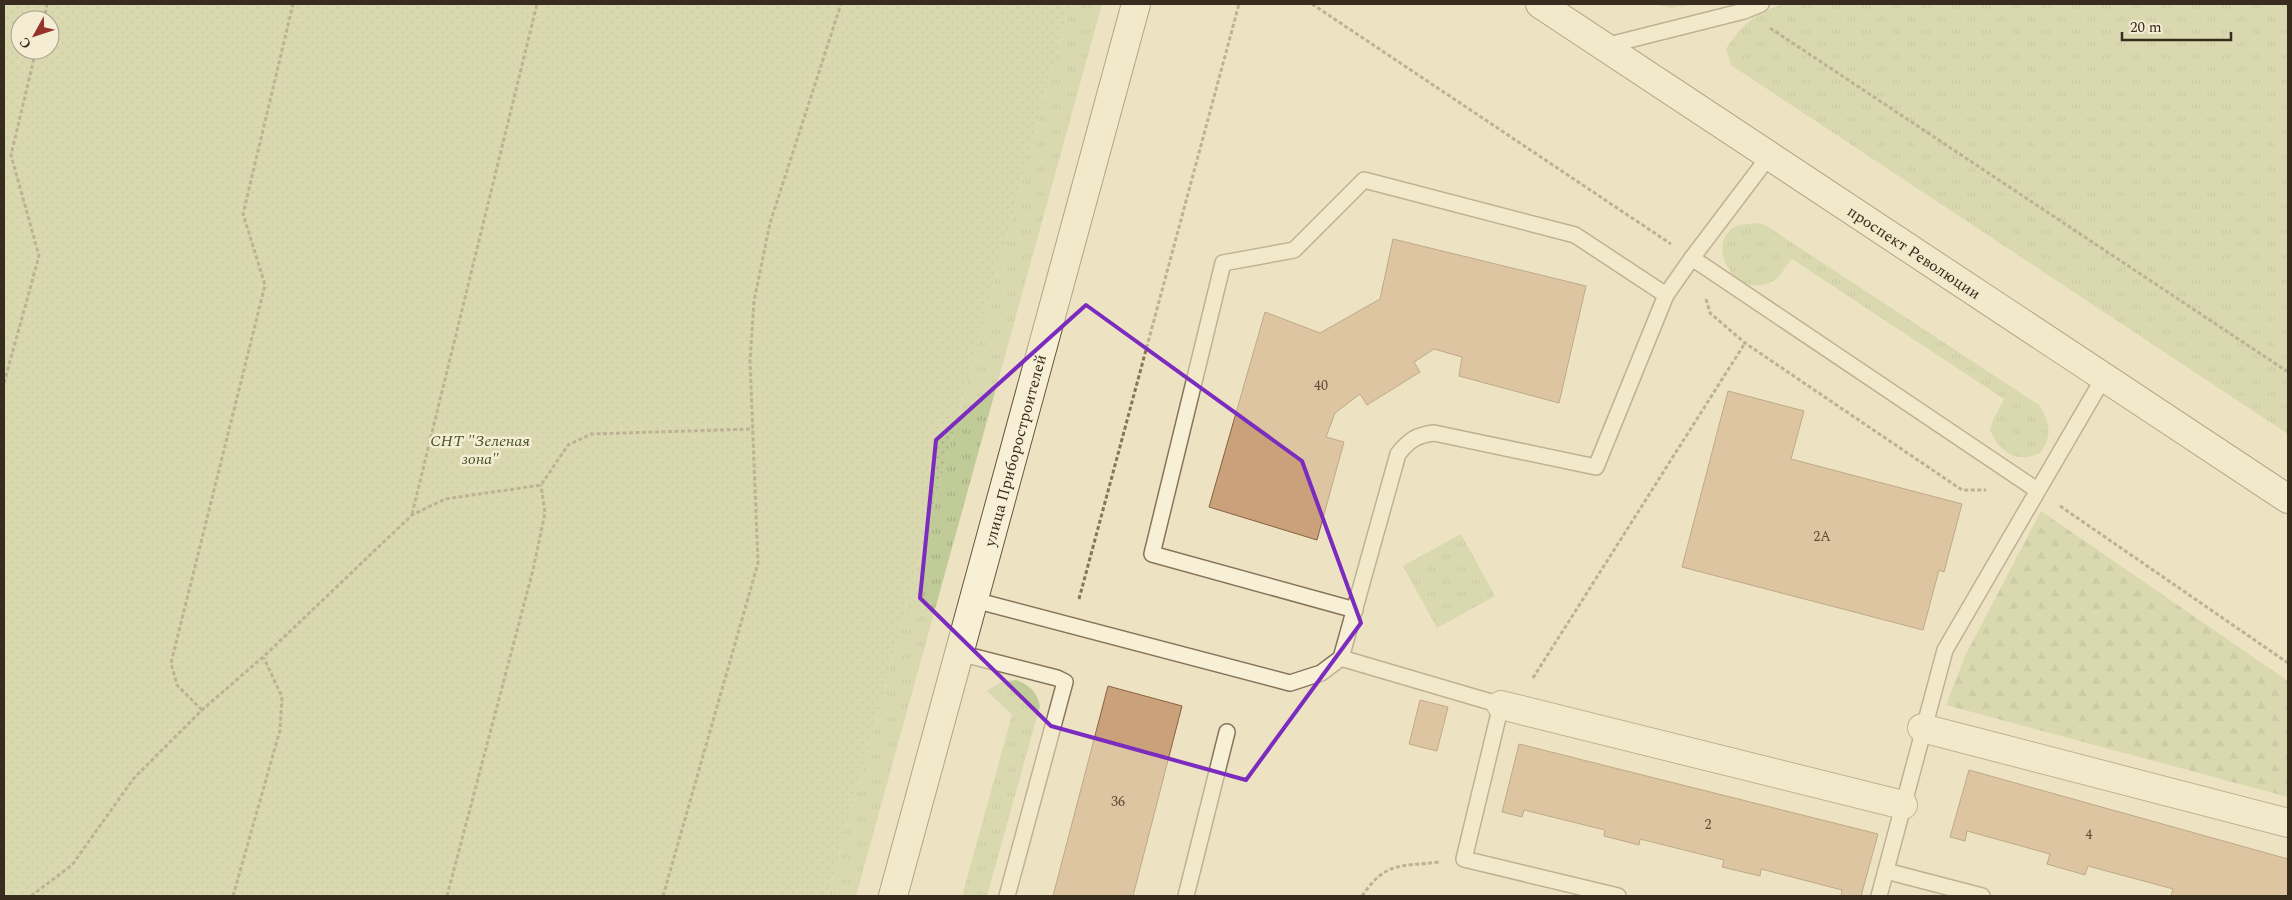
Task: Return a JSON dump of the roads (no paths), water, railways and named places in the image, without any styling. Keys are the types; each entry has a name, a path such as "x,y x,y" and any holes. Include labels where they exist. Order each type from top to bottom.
{"street":[{"name":"улица Приборостроителей","path":"893,896 1136,4"},
{"name":"проспект Революции","path":"1540,4 2288,499"},
{"path":"1501,705 1903,805"},
{"path":"1922,728 2288,823"}],"lane":[{"path":"1605,46 1744,11 1761,4"},
{"path":"974,600 1290,683 1321,673 1341,658 1356,610 1398,454 1407,442 1418,435 1434,433 1596,467 1666,295 1770,155"},
{"path":"1356,610 1152,554 1223,263 1294,250 1364,180 1575,235 1666,295"},
{"path":"1692,258 2037,490"},
{"path":"1879,896 1922,728 1945,650 2104,377"},
{"path":"959,653 1065,682 1007,896"},
{"path":"1341,658 1501,705 1464,860 1618,896"},
{"path":"1186,896 1227,732"},
{"path":"1886,871 1982,896"}],"park label":[{"name":"СНТ \"Зеленая зона\"","path":"480,449"}]}
